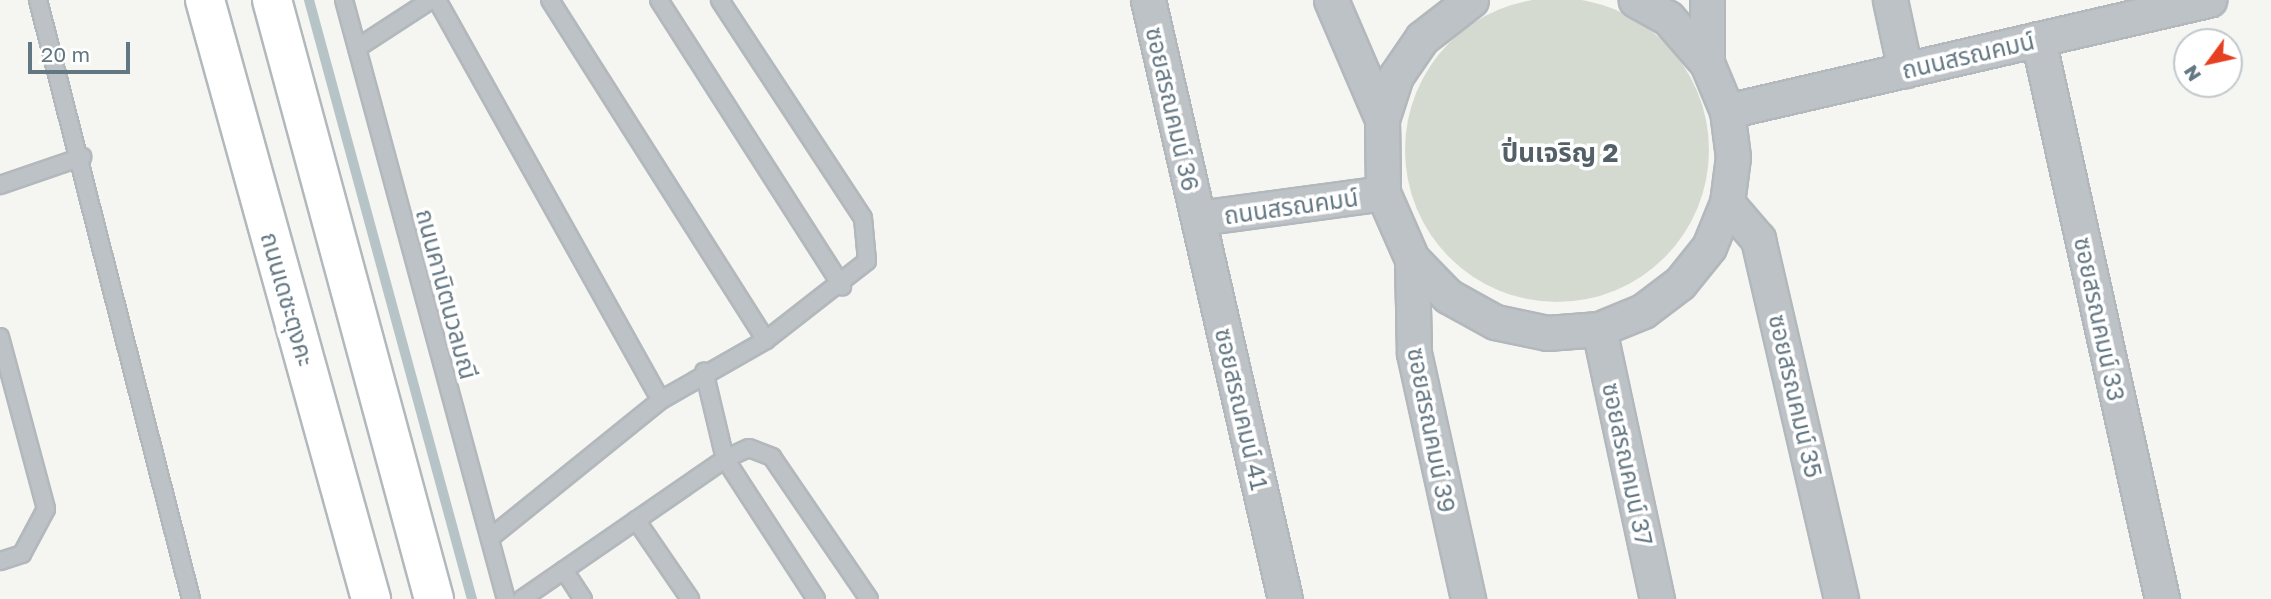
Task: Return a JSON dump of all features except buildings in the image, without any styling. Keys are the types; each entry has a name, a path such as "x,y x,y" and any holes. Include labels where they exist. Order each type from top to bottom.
{"street":[{"name":"ถนนเดชะตุงคะ","path":"205,0 371,599"},
{"path":"272,0 433,599"},
{"name":"ซอยสรณคมน์ 36","path":"1148,0 1199,218"},
{"path":"1331,0 1382,120"},
{"name":"ถนนสรณคมน์","path":"1471,0 1422,38 1396,76 1382,120 1383,193 1412,259 1448,296 1495,322 1547,333 1599,329 1643,311 1680,283 1709,247 1727,203 1733,157 1727,111 1707,63 1668,18 1636,0"},
{"path":"1707,0 1707,63"},
{"path":"1890,0 1905,70"},
{"name":"ถนนสรณคมน์","path":"1727,111 2038,39 2172,4 2209,0"},
{"name":"ซอยสรณคมน์ 33","path":"2038,39 2162,599"},
{"name":"ถนนสรณคมน์","path":"1199,218 1383,193"},
{"name":"ซอยสรณคมน์ 35","path":"1727,203 1758,239 1841,599"},
{"name":"ซอยสรณคมน์ 41","path":"1199,218 1285,599"},
{"name":"ซอยสรณคมน์ 39","path":"1412,259 1414,353 1468,599"},
{"name":"ซอยสรณคมน์ 37","path":"1599,329 1657,599"}],"lane":[{"path":"38,0 82,158 191,599"},
{"name":"ถนนคานิตนวลมณี","path":"344,0 506,599"},
{"path":"357,48 431,0"},
{"path":"437,0 661,400"},
{"path":"550,0 766,340"},
{"path":"659,0 842,286"},
{"path":"489,538 661,400 704,371 766,340 842,286 867,261 863,218 720,0"},
{"path":"0,185 82,158"},
{"path":"0,337 46,509 22,554 0,561"},
{"path":"704,371 725,458 816,599"},
{"path":"522,599 725,458 749,448 772,457 869,599"},
{"path":"636,520 690,599"},
{"path":"564,570 583,599"}],"shaded area":[{"path":"1542,-2 1572,-2 1601,4 1629,16 1654,32 1675,53 1691,78 1703,106 1709,165 1698,208 1684,235 1665,258 1642,277 1615,291 1572,302 1542,302 1513,296 1485,284 1460,268 1439,247 1423,222 1411,194 1405,165 1405,135 1411,106 1423,78 1439,53 1460,32 1485,16 1513,4"}],"waterway":[{"path":"309,0 472,599"}],"district":[{"name":"ปิ่นเจริญ 2","path":"1560,153"}]}
